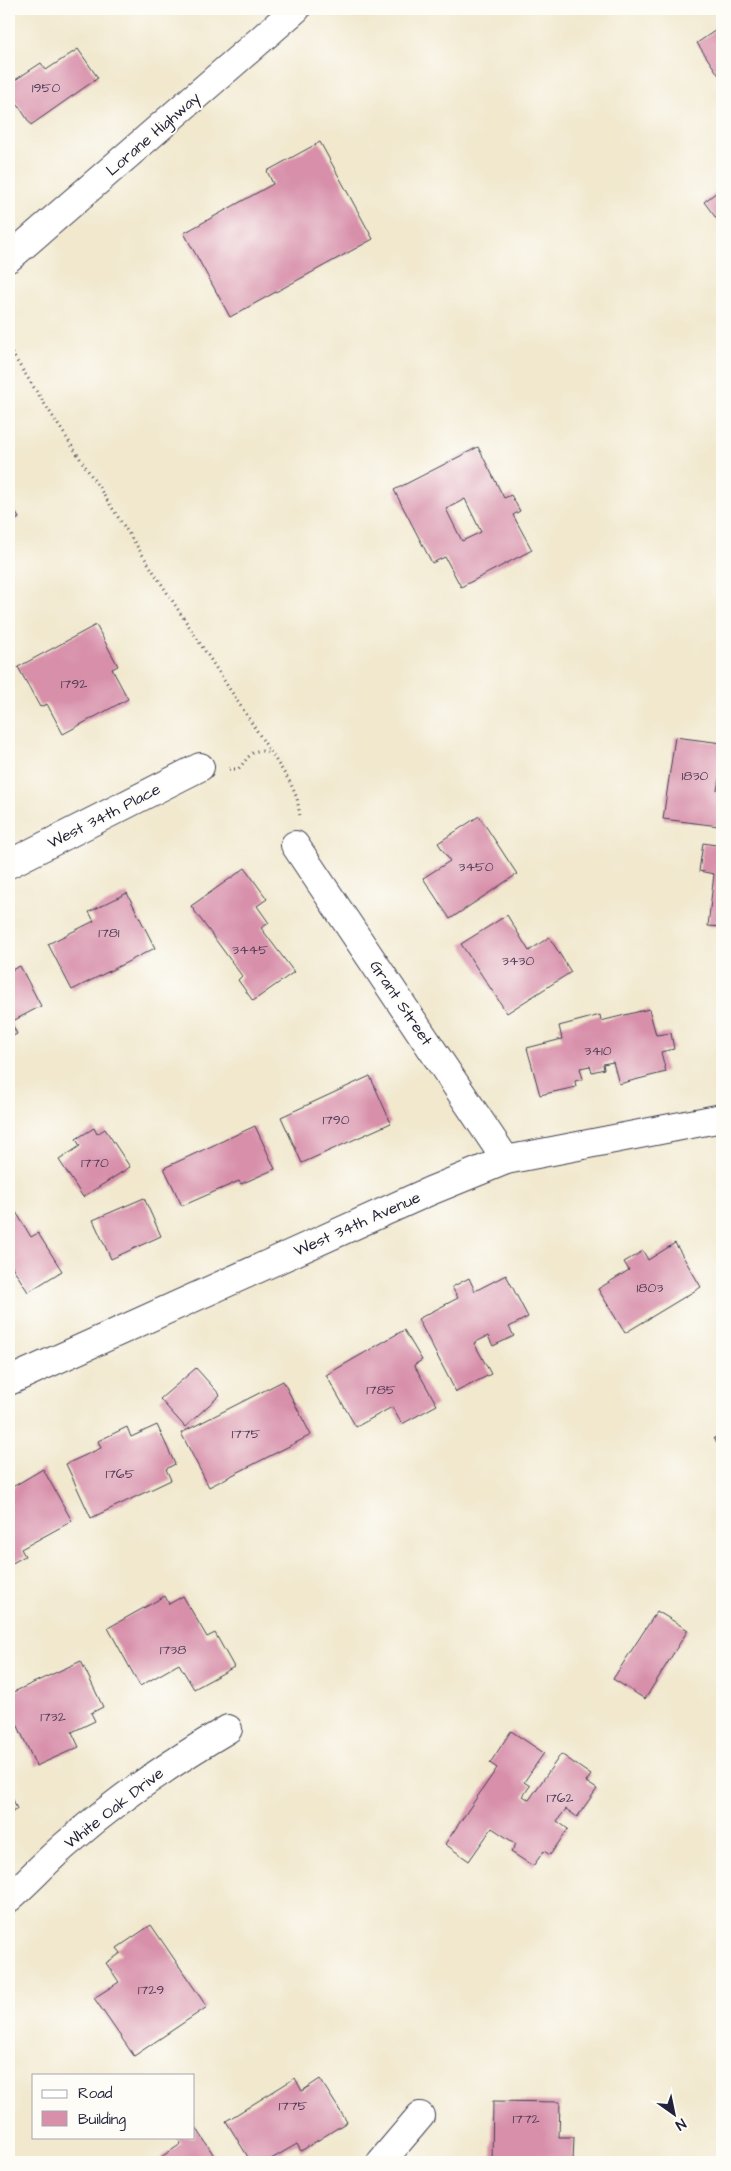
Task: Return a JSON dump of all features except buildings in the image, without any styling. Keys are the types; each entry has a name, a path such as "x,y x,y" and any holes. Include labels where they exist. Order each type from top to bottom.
{"street":[{"name":"Lorane Highway","path":"9,258 296,9"},
{"name":"West 34th Place","path":"9,864 200,767"},
{"name":"Grant Street","path":"295,845 506,1160"},
{"name":"West 34th Avenue","path":"9,1381 430,1191 506,1160 722,1118"},
{"name":"White Oak Drive","path":"9,1898 68,1842 120,1799 171,1763 228,1729"},
{"path":"381,2162 391,2153 420,2116"}],"path":[{"path":"9,348 290,782 297,798 301,823 295,845"},
{"path":"200,767 234,770 255,751 260,750 272,754"}]}
